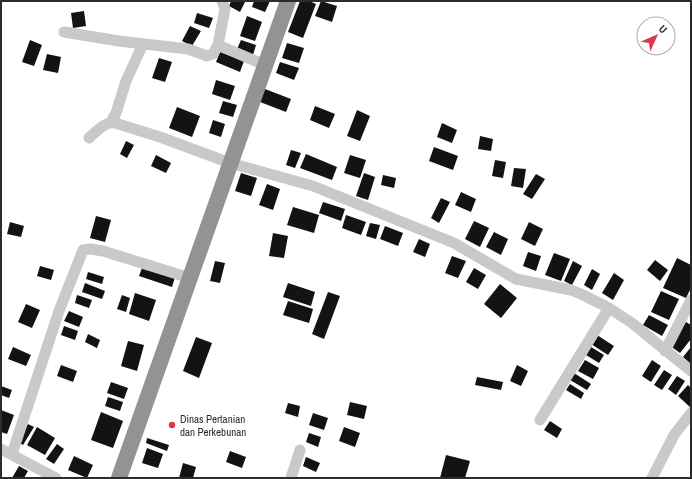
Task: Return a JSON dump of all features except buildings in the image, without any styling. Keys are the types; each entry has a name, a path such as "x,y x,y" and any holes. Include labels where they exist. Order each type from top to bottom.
{"highway":[{"path":"119,478 288,1"}],"street":[{"path":"64,32 143,44 188,48 210,56 213,54 218,45 225,9 222,1"},
{"path":"111,122 116,113 126,81 143,44"},
{"path":"218,45 265,65"},
{"path":"89,138 105,124 111,122 160,137 230,163 313,186 454,243 516,279 576,292 609,308 632,323 691,371"},
{"path":"12,454 82,250 103,250 190,278"},
{"path":"665,350 691,300"},
{"path":"540,420 609,308"},
{"path":"652,478 674,435 691,413"},
{"path":"1,448 56,478"},
{"path":"291,478 300,450"}],"place":[{"name":"Dinas Pertanian dan Perkebunan","path":"172,425"}]}
